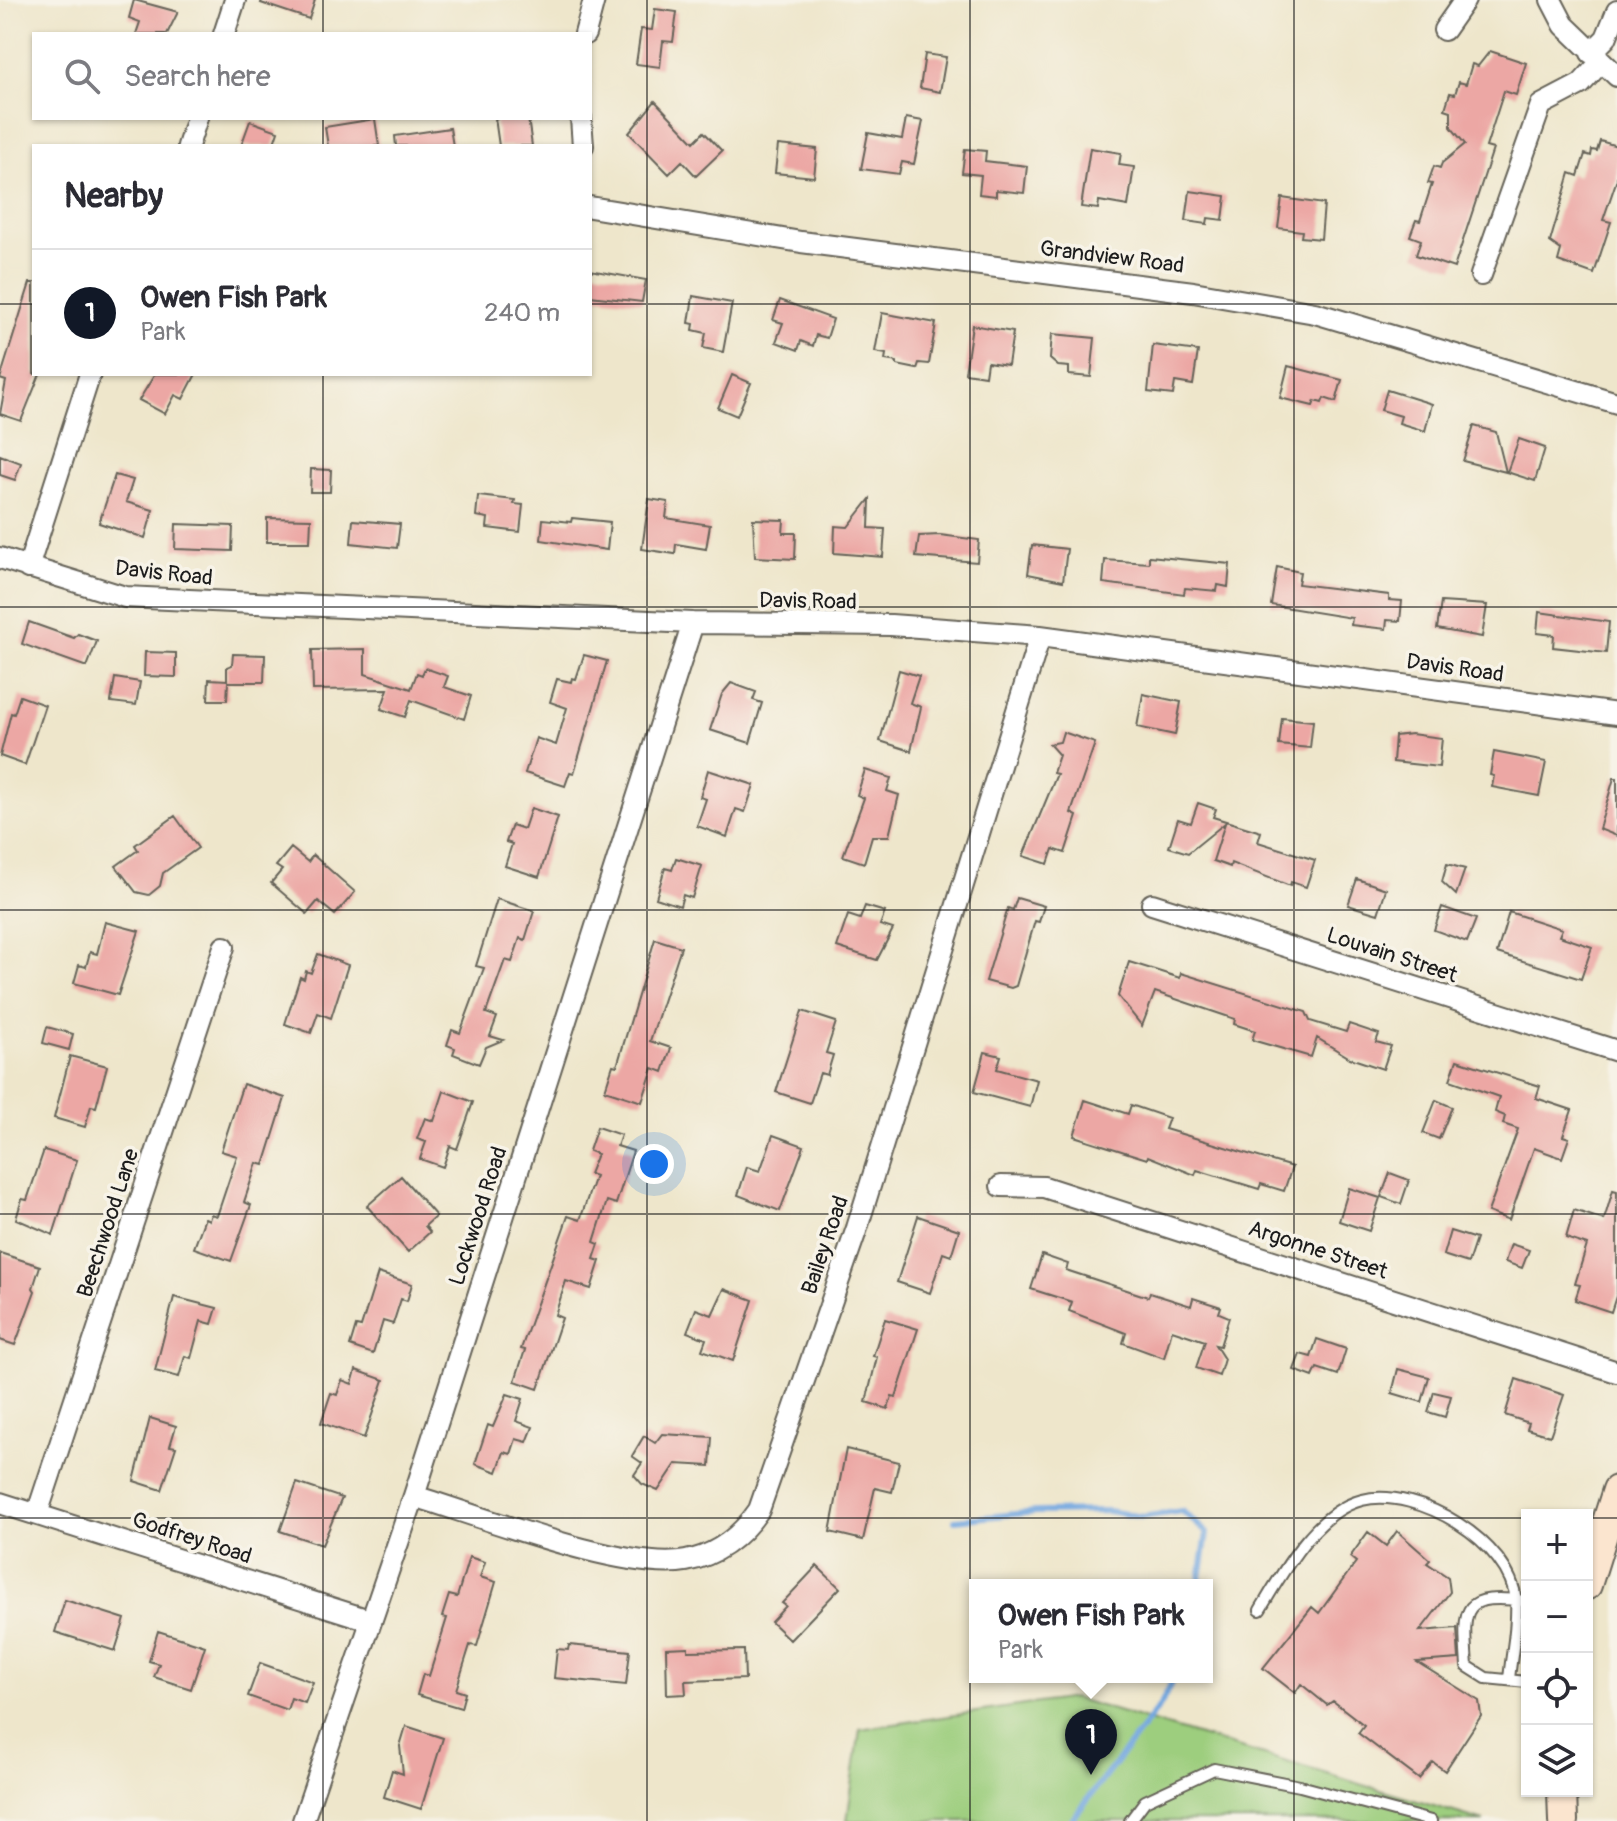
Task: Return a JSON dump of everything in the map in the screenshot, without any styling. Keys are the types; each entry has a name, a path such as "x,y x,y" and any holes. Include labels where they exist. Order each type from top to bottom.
{"main road":[{"path":"1588,1581 1617,1490"},
{"path":"1562,1797 1563,1821"}],"street":[{"path":"225,32 235,0"},
{"path":"586,32 594,0"},
{"path":"1444,30 1465,0"},
{"path":"1551,0 1564,25 1603,64"},
{"path":"1481,275 1541,105 1581,84 1603,64 1606,38 1617,5"},
{"path":"189,144 196,120"},
{"path":"581,120 583,144"},
{"name":"Grandview Road","path":"592,207 801,242 1193,292 1315,313 1617,403"},
{"path":"28,568 89,376"},
{"name":"Davis Road","path":"1,562 125,597 171,601 693,623 891,625 1040,636 1617,714"},
{"name":"Lockwood Road","path":"303,1821 369,1620 414,1496 693,623"},
{"name":"Bailey Road","path":"414,1496 615,1556 663,1563 684,1562 719,1550 749,1524 759,1510 857,1228 1040,636"},
{"name":"Louvain Street","path":"1152,904 1617,1051"},
{"name":"Beechwood Lane","path":"37,1514 224,947"},
{"name":"Argonne Street","path":"1001,1186 1044,1187 1617,1372"},
{"name":"Godfrey Road","path":"0,1503 369,1620"}],"lane":[{"path":"1260,1610 1296,1550 1332,1517 1361,1500 1397,1498 1449,1517 1469,1530 1506,1571 1521,1599"},
{"path":"1521,1601 1489,1599 1470,1606 1464,1615 1467,1666 1486,1678 1521,1681"},
{"path":"1509,1680 1521,1607"},
{"path":"1130,1821 1145,1801 1214,1769 1300,1786 1431,1821"}],"green space":[{"path":"1073,1698 1484,1821 847,1821 860,1729"}],"building":[{"path":"134,0 178,12 168,32 137,32 140,22 129,18"},
{"path":"262,0 315,0 309,19 261,3"},
{"path":"655,9 677,12 673,42 663,41 660,67 636,64 641,29 652,30"},
{"path":"1490,51 1526,63 1516,95 1504,91 1486,147 1493,149 1454,268 1416,255 1421,240 1410,236 1416,220 1420,221 1432,184 1428,183 1434,166 1440,168 1465,144 1451,127 1451,111 1445,109 1450,93 1455,94 1459,82 1466,84 1472,64 1478,66"},
{"path":"925,54 946,57 940,92 920,88"},
{"path":"655,101 694,142 704,132 722,151 696,176 682,161 669,174 629,133"},
{"path":"906,118 923,121 914,164 902,162 899,174 861,169 868,133 902,139"},
{"path":"375,120 379,144 328,144 325,127"},
{"path":"495,120 528,120 532,144 499,144"},
{"path":"250,121 278,131 274,144 242,144"},
{"path":"450,128 453,144 396,144 395,136"},
{"path":"1600,141 1617,146 1617,179 1603,220 1611,222 1594,274 1558,261 1561,250 1550,242 1570,173 1578,176 1585,154 1591,156 1592,150 1597,151"},
{"path":"778,145 817,149 814,177 775,173"},
{"path":"1090,148 1121,153 1119,165 1134,167 1128,206 1099,201 1098,209 1081,207"},
{"path":"965,149 986,151 985,161 1027,166 1024,193 996,190 996,196 979,194 981,175 962,173"},
{"path":"1190,191 1226,196 1223,220 1208,218 1207,224 1186,221"},
{"path":"1282,198 1324,204 1321,239 1301,237 1302,231 1278,228"},
{"path":"592,270 646,280 642,302 592,296"},
{"path":"32,283 32,376 39,376 21,421 0,414 6,381 0,379"},
{"path":"693,296 732,303 723,352 703,348 706,333 693,330 694,324 689,323"},
{"path":"780,300 833,319 827,338 816,335 813,346 801,341 798,350 776,342 783,323 773,320"},
{"path":"882,313 936,323 929,364 919,363 917,369 897,365 897,362 885,360 886,354 875,352"},
{"path":"972,325 1013,332 1008,365 987,362 985,376 965,373"},
{"path":"1052,334 1095,338 1091,377 1069,375 1069,367 1058,366 1050,359"},
{"path":"1153,345 1198,351 1193,385 1175,382 1173,395 1148,392"},
{"path":"1288,366 1342,380 1336,402 1324,398 1322,403 1315,401 1313,406 1280,398"},
{"path":"732,375 751,383 737,416 718,408"},
{"path":"154,376 195,376 183,399 175,395 165,414 139,400"},
{"path":"1387,390 1432,404 1425,431 1399,423 1401,416 1381,410"},
{"path":"1474,426 1496,432 1506,472 1463,461"},
{"path":"1519,439 1545,448 1535,481 1507,472"},
{"path":"0,455 21,463 15,480 0,475"},
{"path":"311,469 331,470 330,492 310,492"},
{"path":"115,475 133,480 126,502 153,510 145,538 99,523"},
{"path":"478,496 515,500 514,504 523,505 520,532 487,528 488,518 476,516"},
{"path":"649,499 668,502 666,518 710,525 706,549 676,544 675,554 642,549"},
{"path":"870,499 869,528 885,529 883,557 834,553 835,526 848,527"},
{"path":"267,518 311,519 310,542 267,542"},
{"path":"572,518 610,522 607,550 541,540 543,519 571,522"},
{"path":"753,519 784,520 783,533 796,533 795,559 755,557"},
{"path":"353,520 400,524 397,548 351,543"},
{"path":"176,524 233,526 232,551 175,549"},
{"path":"919,536 979,540 977,562 916,557"},
{"path":"1032,545 1067,549 1063,581 1028,574"},
{"path":"1149,556 1230,564 1228,587 1218,585 1217,591 1185,588 1184,594 1103,583 1105,560 1149,563"},
{"path":"1277,567 1300,572 1298,584 1389,595 1389,600 1402,601 1400,621 1387,620 1386,629 1351,625 1352,618 1271,605"},
{"path":"1441,602 1487,605 1482,637 1437,629"},
{"path":"1539,612 1609,622 1606,653 1553,647 1554,635 1537,633"},
{"path":"29,622 74,638 78,634 97,641 87,667 22,644"},
{"path":"365,649 365,674 411,689 417,673 422,675 425,668 448,676 444,687 471,696 464,719 411,700 405,717 381,709 388,689 313,690 312,650"},
{"path":"145,652 176,653 176,677 144,676"},
{"path":"233,654 265,655 264,682 228,682 227,700 208,700 209,679 227,680 227,667 232,665"},
{"path":"584,655 607,661 574,773 570,772 565,786 525,773 536,738 556,745 567,708 550,702 557,679 571,682 572,678 576,679"},
{"path":"899,670 919,676 910,703 921,707 911,751 880,741"},
{"path":"115,678 140,682 136,705 111,702"},
{"path":"731,683 756,692 753,700 762,703 750,743 710,730 722,694"},
{"path":"1143,694 1181,702 1175,735 1137,727"},
{"path":"20,696 45,705 25,765 0,756 11,713 14,714"},
{"path":"1282,718 1313,721 1310,748 1279,745"},
{"path":"1063,732 1095,743 1071,813 1077,816 1065,853 1053,849 1048,864 1023,856 1057,774 1053,773 1059,755 1049,744 1060,742"},
{"path":"1411,734 1442,738 1439,767 1393,762 1395,736"},
{"path":"1494,752 1546,762 1539,796 1492,787 1494,776 1490,775"},
{"path":"708,770 754,785 745,812 736,809 727,837 697,826 706,799 700,797"},
{"path":"865,770 891,778 887,791 899,795 889,836 872,836 864,863 843,856 864,798 857,795"},
{"path":"1614,778 1617,778 1617,836 1599,829"},
{"path":"1198,803 1216,809 1213,817 1261,832 1258,842 1315,860 1306,887 1291,882 1290,886 1231,863 1230,867 1213,861 1225,823 1188,853 1169,847 1178,819 1191,823"},
{"path":"531,808 558,817 539,877 505,866 512,844 506,842 512,825 524,829"},
{"path":"175,816 198,848 163,873 160,886 149,895 136,892 116,866 138,850 135,845"},
{"path":"291,848 308,862 313,855 355,892 335,915 318,901 307,914 271,883 282,870 276,866"},
{"path":"676,858 702,866 692,898 683,895 680,906 656,898 665,868 672,870"},
{"path":"1447,864 1465,869 1456,895 1442,882"},
{"path":"1357,879 1386,889 1378,914 1348,905"},
{"path":"1017,898 1044,906 1039,922 1035,921 1016,986 1011,988 986,981 1008,908 1013,910"},
{"path":"497,899 534,911 525,940 520,938 512,962 505,960 486,1013 497,1017 490,1036 503,1040 486,1047 479,1064 453,1054 455,1048 447,1045 452,1030 460,1033 484,968 476,966"},
{"path":"865,906 885,912 880,925 893,929 877,960 837,947 848,915 860,919"},
{"path":"1442,907 1476,919 1467,942 1434,930"},
{"path":"1509,912 1562,929 1559,936 1592,947 1581,979 1497,953"},
{"path":"105,922 139,931 118,995 74,983 79,965 86,967 90,952 97,954"},
{"path":"655,939 681,947 650,1041 671,1048 663,1072 653,1068 642,1102 605,1090 613,1065 617,1066"},
{"path":"318,954 348,965 331,1018 318,1013 311,1033 285,1024 300,977 304,979 306,971 311,973"},
{"path":"1129,962 1180,978 1181,973 1306,1012 1310,1021 1346,1032 1349,1024 1379,1034 1376,1042 1391,1046 1383,1069 1350,1058 1317,1038 1311,1057 1252,1040 1255,1031 1234,1024 1235,1019 1155,992 1142,1026 1118,996"},
{"path":"802,1011 836,1022 826,1053 833,1055 827,1075 820,1073 810,1103 776,1092"},
{"path":"47,1027 73,1034 69,1050 43,1043"},
{"path":"985,1052 1001,1056 997,1069 1037,1080 1030,1107 974,1092"},
{"path":"70,1056 107,1066 96,1107 91,1106 85,1127 54,1118"},
{"path":"1457,1060 1540,1086 1536,1098 1572,1110 1563,1136 1569,1138 1562,1158 1534,1148 1509,1220 1488,1212 1518,1129 1503,1124 1505,1116 1495,1112 1499,1097 1450,1080"},
{"path":"243,1084 285,1098 264,1165 257,1163 244,1202 251,1205 231,1261 194,1248 205,1218 209,1220 211,1214 217,1216 237,1156 221,1151"},
{"path":"444,1091 473,1102 457,1149 450,1146 443,1167 420,1159 426,1142 417,1139 425,1118 434,1121"},
{"path":"1085,1100 1128,1114 1131,1105 1169,1118 1165,1129 1292,1167 1284,1191 1261,1184 1259,1189 1197,1170 1195,1175 1148,1156 1147,1159 1074,1136"},
{"path":"1436,1100 1452,1107 1439,1139 1423,1133"},
{"path":"597,1127 621,1135 617,1146 633,1151 616,1204 607,1201 594,1242 599,1244 594,1259 600,1261 591,1289 566,1281 555,1315 562,1318 538,1389 515,1381 525,1350 521,1349 568,1216 580,1220 595,1176 589,1174 597,1154 589,1151"},
{"path":"773,1135 804,1146 780,1211 738,1195 747,1167 760,1171"},
{"path":"44,1150 77,1160 53,1235 16,1219 22,1199 27,1200"},
{"path":"1390,1173 1409,1180 1401,1204 1381,1197"},
{"path":"401,1176 436,1216 425,1226 430,1232 408,1252 367,1206"},
{"path":"1349,1188 1380,1198 1369,1231 1339,1221"},
{"path":"1613,1190 1617,1191 1617,1293 1611,1312 1575,1300 1580,1285 1575,1284 1587,1245 1566,1238 1574,1210 1604,1220"},
{"path":"918,1216 959,1230 951,1256 943,1253 930,1293 897,1282"},
{"path":"1450,1231 1476,1239 1468,1263 1443,1255"},
{"path":"1511,1244 1529,1250 1522,1268 1505,1262"},
{"path":"0,1253 40,1266 33,1288 35,1291 15,1345 0,1340"},
{"path":"1042,1255 1068,1264 1066,1270 1148,1297 1150,1293 1191,1306 1193,1298 1221,1307 1219,1313 1229,1317 1220,1346 1215,1345 1224,1359 1219,1376 1196,1368 1205,1341 1172,1330 1164,1358 1123,1343 1126,1333 1069,1311 1072,1302 1031,1289"},
{"path":"378,1273 412,1284 407,1301 401,1299 393,1324 383,1321 373,1354 350,1346 356,1326 361,1327"},
{"path":"724,1289 753,1300 733,1361 702,1350 706,1339 687,1332 696,1309 712,1315"},
{"path":"174,1297 217,1308 212,1324 201,1321 191,1358 185,1356 179,1377 155,1371"},
{"path":"885,1319 918,1329 896,1397 892,1396 888,1409 866,1402 877,1357 873,1356"},
{"path":"1317,1339 1346,1349 1338,1375 1317,1368 1313,1377 1294,1370 1300,1354 1311,1357"},
{"path":"1398,1369 1429,1377 1422,1402 1392,1393"},
{"path":"356,1370 384,1380 364,1438 321,1423 331,1393 337,1395 342,1380 352,1384"},
{"path":"1516,1379 1564,1395 1550,1436 1527,1429 1529,1423 1505,1415"},
{"path":"1434,1392 1451,1396 1445,1417 1428,1412"},
{"path":"507,1394 523,1399 516,1421 533,1427 527,1442 516,1439 511,1454 504,1452 497,1472 475,1464 488,1425 493,1427"},
{"path":"150,1418 176,1426 170,1446 176,1447 162,1490 134,1481"},
{"path":"662,1434 712,1437 710,1466 676,1464 658,1491 642,1484 634,1475 642,1463 632,1456 644,1436 655,1443"},
{"path":"846,1449 899,1462 892,1492 875,1488 863,1540 830,1532"},
{"path":"297,1483 342,1498 322,1545 280,1531"},
{"path":"1397,1531 1430,1560 1427,1563 1448,1577 1450,1592 1420,1631 1457,1628 1459,1659 1417,1662 1479,1701 1481,1716 1445,1771 1433,1762 1419,1779 1358,1733 1364,1725 1333,1701 1327,1705 1301,1684 1295,1693 1263,1668 1312,1607 1319,1613 1356,1562 1350,1557 1368,1532 1386,1546"},
{"path":"469,1557 485,1562 480,1577 496,1582 477,1646 470,1645 456,1690 465,1693 461,1708 417,1695 423,1674 429,1676 447,1618 442,1617 449,1595 457,1597"},
{"path":"817,1566 840,1588 790,1640 771,1622 786,1606 782,1603"},
{"path":"65,1600 125,1619 115,1651 55,1632"},
{"path":"158,1631 205,1646 191,1689 154,1677 159,1664 149,1661"},
{"path":"569,1645 630,1651 626,1685 554,1678 557,1649 568,1650"},
{"path":"688,1647 688,1651 744,1650 745,1679 685,1681 686,1694 667,1695 666,1648"},
{"path":"260,1663 313,1682 305,1703 291,1698 287,1710 248,1696"},
{"path":"406,1726 443,1738 421,1809 384,1797 392,1770 403,1774 400,1746"}],"waterway":[{"path":"955,1520 1036,1512 1108,1511 1142,1517 1182,1511 1207,1533 1200,1579"},
{"path":"1071,1821 1161,1704 1171,1683"}],"place":[{"name":"Owen Fish Park","path":"1091,1775"}]}
